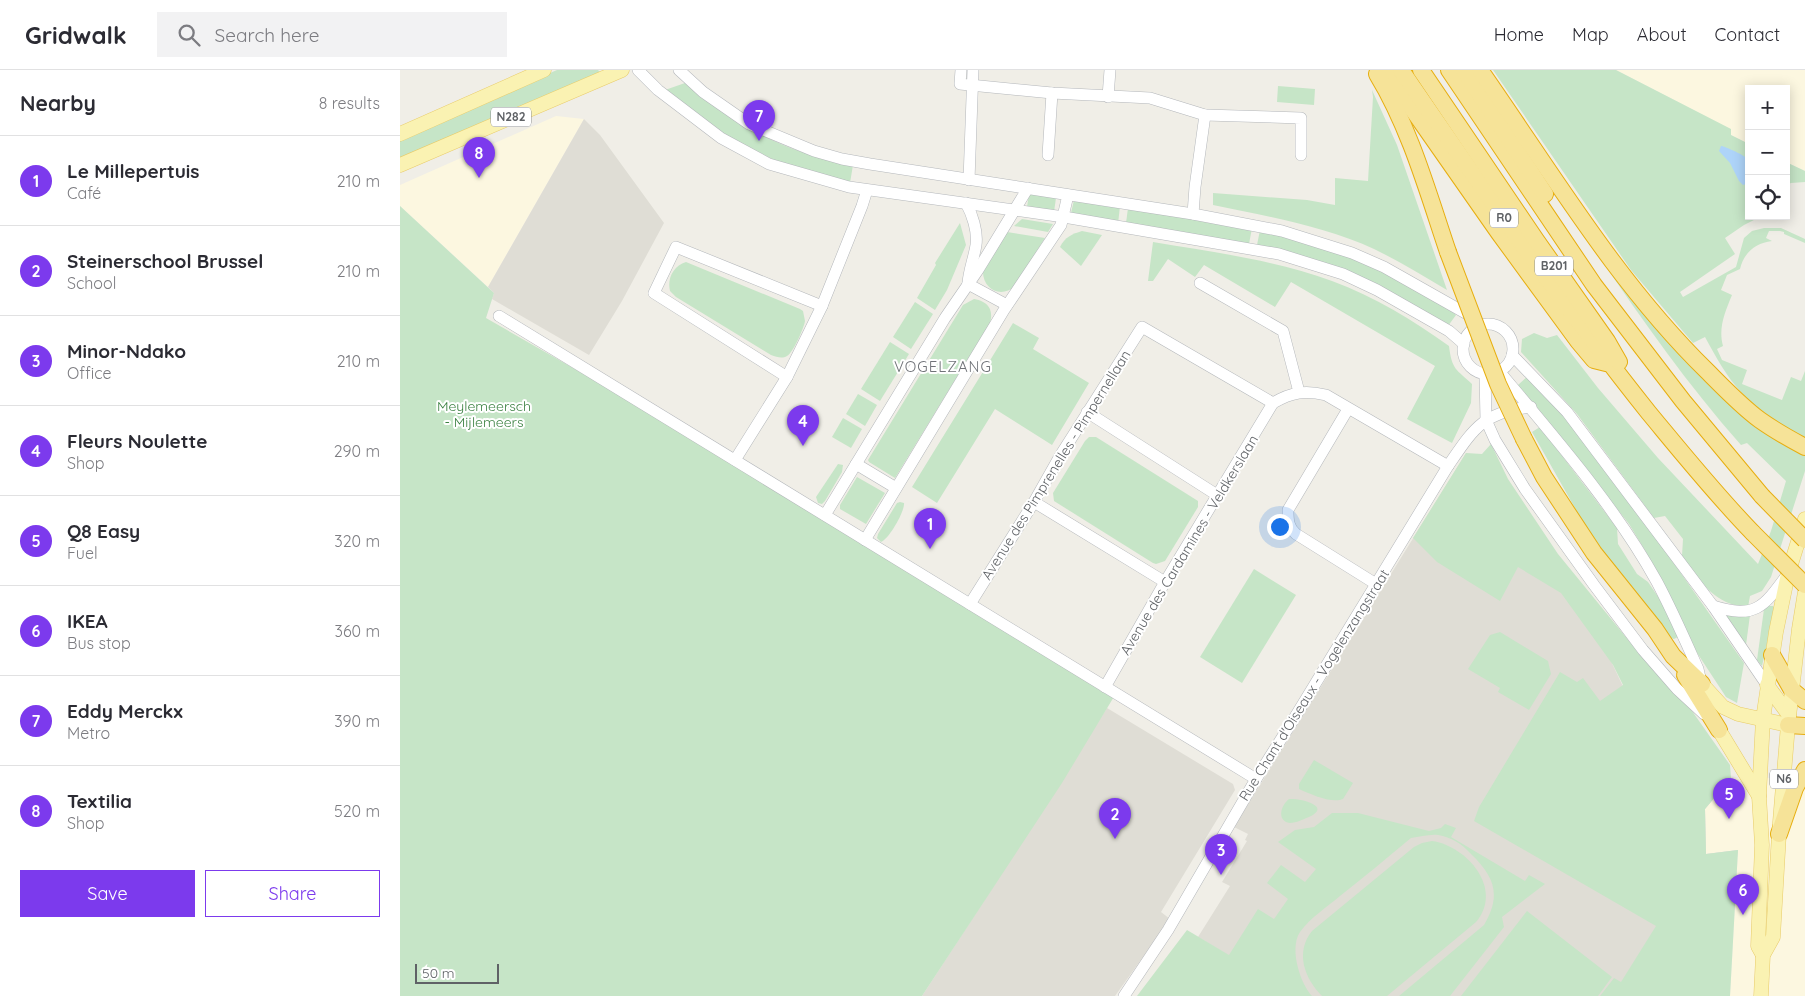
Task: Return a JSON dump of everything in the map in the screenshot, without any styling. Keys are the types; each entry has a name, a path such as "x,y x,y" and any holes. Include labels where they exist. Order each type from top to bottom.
{"highway":[{"path":"1374,70 1385,87 1404,130 1448,252 1508,408 1544,477 1594,553 1655,629 1720,730"},
{"path":"1385,70 1499,233 1578,340 1594,360 1610,364"},
{"name":"R0","path":"1401,70 1505,220 1610,364 1721,500 1805,584"},
{"name":"B201","path":"1421,70 1536,240 1608,340 1645,408"},
{"name":"R0","path":"1449,70 1594,285 1683,401 1762,496 1805,540"},
{"path":"1464,70 1592,267 1594,285"},
{"path":"1480,70 1615,265 1651,311 1685,350 1733,398 1760,420 1805,447"},
{"path":"1772,655 1799,696"},
{"path":"1673,656 1702,684"},
{"path":"1789,720 1805,726"},
{"path":"1779,834 1795,788 1805,770"}],"main road":[{"name":"N282","path":"400,134 544,70"},
{"name":"N282","path":"400,165 622,70"},
{"name":"N6","path":"1763,955 1758,946 1762,846 1759,796 1763,719 1772,655 1788,574 1805,520"},
{"name":"N6","path":"1761,996 1763,955 1773,937 1779,834 1789,720 1799,696 1799,629 1805,592"},
{"path":"1702,684 1723,707 1738,714 1763,719 1789,720"},
{"path":"1767,685 1789,720"},
{"path":"1720,730 1759,796"}],"street":[{"path":"638,70 658,90 721,138 769,164 831,183 867,190 1064,217 1253,249 1307,262 1343,274 1377,290 1449,331 1464,344"},
{"path":"679,70 703,92 749,124 814,151 842,159 1194,214 1257,226 1352,253 1384,267 1483,324"},
{"path":"961,70 960,84 1052,93 1150,98 1205,115 1300,118 1302,155"},
{"path":"969,180 973,70"},
{"path":"1108,97 1110,70"},
{"path":"1048,155 1052,93"},
{"path":"1194,214 1195,187 1205,115"},
{"path":"825,515 945,318 1016,210 1028,188"},
{"path":"735,460 787,376 822,306 867,190"},
{"path":"865,540 1007,305 1061,225 1068,195"},
{"path":"966,203 971,213 976,243 968,272 968,284"},
{"path":"787,376 654,292 676,248 822,306"},
{"path":"1200,283 1283,331 1299,392"},
{"path":"968,284 1007,305"},
{"path":"500,316 1256,779"},
{"path":"1483,324 1492,324 1500,327 1511,339 1513,347 1509,362 1499,371 1485,374 1470,366 1463,352 1468,335 1474,328 1483,324"},
{"name":"Avenue des Pimprenelles - Pimpernellaan","path":"970,604 1034,502 1060,456 1142,327 1273,403"},
{"path":"1512,355 1567,412 1713,606 1767,685"},
{"path":"1499,371 1531,407 1611,511 1648,568 1698,669 1702,684"},
{"path":"1485,374 1486,420 1495,440 1525,489 1643,650 1677,689 1720,730"},
{"path":"1273,403 1299,392 1310,391 1326,395 1448,466"},
{"name":"Avenue des Cardamines - Veldkerslaan","path":"1104,687 1273,403"},
{"name":"Rue Chant d'Oiseaux - Vogelenzangstraat","path":"1124,996 1168,930 1256,779 1448,466 1469,435 1486,420 1501,412 1531,407"},
{"path":"1348,409 1288,510 1288,523 1290,529 1296,534 1376,584"},
{"path":"1088,412 1217,495"},
{"path":"856,464 896,488"},
{"path":"1034,502 1165,582"},
{"path":"1713,606 1738,612 1761,606 1772,596 1788,574"}],"shaded area":[{"path":"1616,70 1805,70 1805,171 1790,164 1790,85 1745,85 1745,142 1731,135 1730,129"},
{"path":"556,116 584,119 488,287 400,206 400,185"},
{"path":"584,119 600,135 664,223 622,301 589,355 492,299 494,293 488,287"},
{"path":"1466,453 1583,602 1628,697 1731,778 1705,809 1706,854 1738,850 1718,996 1296,996 1198,937 1230,886 1222,882 1247,841 1245,840 1248,834 1234,827"},
{"path":"1107,708 1233,784 1235,790 1161,912 1170,919 1115,996 922,996 993,887"},
{"path":"1731,778 1805,778 1805,996 1730,996 1738,850 1706,854 1705,809"}],"green space":[{"path":"557,70 598,70 600,72 400,159 400,138"},
{"path":"1493,70 1616,70 1731,129 1731,135 1745,142 1745,220 1754,220 1725,238 1735,254 1680,292 1683,297 1736,267 1744,238 1752,231 1764,228 1781,228 1805,239 1805,243 1784,234 1784,232 1769,231 1766,238 1772,241 1752,249 1744,258 1740,269 1727,275 1721,290 1732,295 1722,326 1723,346 1717,349 1722,360 1747,370 1742,384 1782,400 1791,377 1801,381 1805,371 1805,437 1803,438 1779,423 1747,398 1726,373 1705,337 1693,343 1631,270"},
{"path":"685,83 742,124 773,140 811,155 853,165 850,183 781,163 728,137 665,90"},
{"path":"1278,86 1315,89 1314,105 1277,102"},
{"path":"1372,90 1397,145 1447,290 1393,258 1355,241 1295,222 1213,205 1213,193 1307,200 1335,205 1335,178 1368,181"},
{"path":"1790,164 1805,171 1805,182 1791,183"},
{"path":"1029,194 1056,198 1054,212 1027,207"},
{"path":"1074,200 1120,206 1118,224 1071,213"},
{"name":"Meylemeersch - Mijlemeers","path":"400,206 494,293 486,318 601,384 1115,695 1062,783 922,996 400,996"},
{"path":"1128,208 1252,228 1249,244 1126,223"},
{"path":"1022,219 1053,224 1048,232 1014,226"},
{"path":"960,223 966,245 947,290 935,310 917,298 936,265 935,263"},
{"path":"1260,230 1343,254 1380,269 1448,308 1456,315 1448,326 1409,302 1257,245"},
{"path":"1082,231 1102,235 1081,266 1060,247 1069,236"},
{"path":"1007,232 1045,238 1015,286 1010,290 999,292 989,287 983,272"},
{"path":"1153,242 1244,257 1288,267 1332,281 1378,302 1435,336 1449,346 1453,365 1472,384 1471,403 1452,443 1407,419 1435,366 1291,282 1275,307 1204,265 1195,277 1168,259 1153,281 1148,281"},
{"path":"1597,247 1794,450 1805,455 1805,471 1771,577 1762,591 1750,596 1748,607 1726,602 1717,597 1702,583 1682,556 1683,539 1665,516 1654,518 1577,414 1521,352 1522,339 1534,333 1547,338 1557,335 1598,388 1658,458 1758,564 1771,531 1786,481 1747,443 1741,445 1721,422 1664,350 1594,249"},
{"path":"686,262 803,311 805,321 798,340 789,354 781,358 771,355 676,297 670,291 670,278 674,270"},
{"path":"974,299 986,304 990,310 990,323 895,478 868,460 963,305"},
{"path":"915,302 933,314 911,349 893,337"},
{"path":"1013,323 1039,338 1033,349 1089,383 1052,445 995,409 937,503 912,487"},
{"path":"890,342 909,354 880,401 861,389"},
{"path":"1528,376 1553,402 1666,552 1744,663 1737,703 1726,697 1686,636 1646,552 1629,524 1518,385"},
{"path":"858,394 877,405 865,426 846,414"},
{"path":"843,418 862,429 851,448 832,437"},
{"path":"1540,427 1617,528 1618,544 1637,574 1648,582 1661,601 1678,637 1671,638 1625,582 1584,524 1532,432"},
{"path":"1089,437 1096,437 1198,501 1198,507 1165,561 1153,563 1054,501 1053,493"},
{"path":"1491,444 1508,479 1558,554 1643,658 1692,711 1730,765 1731,778 1705,809 1706,854 1738,850 1730,996 1600,996 1614,978 1621,982 1656,926 1474,821 1479,807 1560,672 1577,682 1583,678 1600,701 1623,685 1613,665 1561,593 1518,567 1500,601 1437,562 1413,538 1466,453 1482,454"},
{"path":"838,464 843,465 842,472 825,501 822,504 818,503 816,497"},
{"path":"857,477 885,493 866,524 840,509 840,505"},
{"path":"897,503 904,503 904,507 899,518 888,536 881,542 877,538 878,534"},
{"path":"1254,569 1296,595 1242,683 1200,657"},
{"path":"1768,606 1773,606 1775,609 1762,666 1757,660 1764,609"},
{"path":"1727,614 1750,615 1746,645 1725,616"},
{"path":"1500,632 1548,661 1551,674 1529,710 1498,692 1500,688 1468,669 1490,635"},
{"path":"1314,760 1353,783 1343,799 1327,799 1299,789 1299,784"},
{"path":"1289,799 1306,801 1318,809 1309,817 1300,821 1286,822 1281,816 1281,812"},
{"path":"1332,813 1358,813 1429,831 1441,828 1445,824 1456,828 1451,837 1525,881 1529,875 1545,884 1502,917 1504,927 1450,996 1399,996 1484,925 1493,904 1493,886 1485,870 1468,850 1452,839 1428,835 1411,838 1319,913 1300,932 1296,947 1297,965 1304,983 1312,996 1137,996 1187,930 1229,955 1258,909 1274,919 1288,899 1267,883 1281,865 1305,882 1316,869 1278,842 1295,830 1314,827"},
{"path":"1432,841 1458,851 1478,871 1484,883 1486,896 1484,909 1476,922 1387,996 1322,996 1310,981 1304,965 1304,947 1312,931 1414,847"},
{"path":"1527,911 1612,977 1598,996 1461,996"}],"water":[{"path":"1721,146 1745,157 1745,184 1743,185 1739,181 1730,163 1719,151"}],"place":[{"name":"Eddy Merckx","path":"759,141"},
{"name":"Textilia","path":"479,178"},
{"name":"Fleurs Noulette","path":"803,446"},
{"name":"Le Millepertuis","path":"930,549"},
{"name":"Q8 Easy","path":"1729,819"},
{"name":"Steinerschool Brussel","path":"1115,839"},
{"name":"Minor-Ndako","path":"1221,875"},
{"name":"IKEA","path":"1743,915"}],"district":[{"name":"VOGELZANG","path":"943,367"}]}
